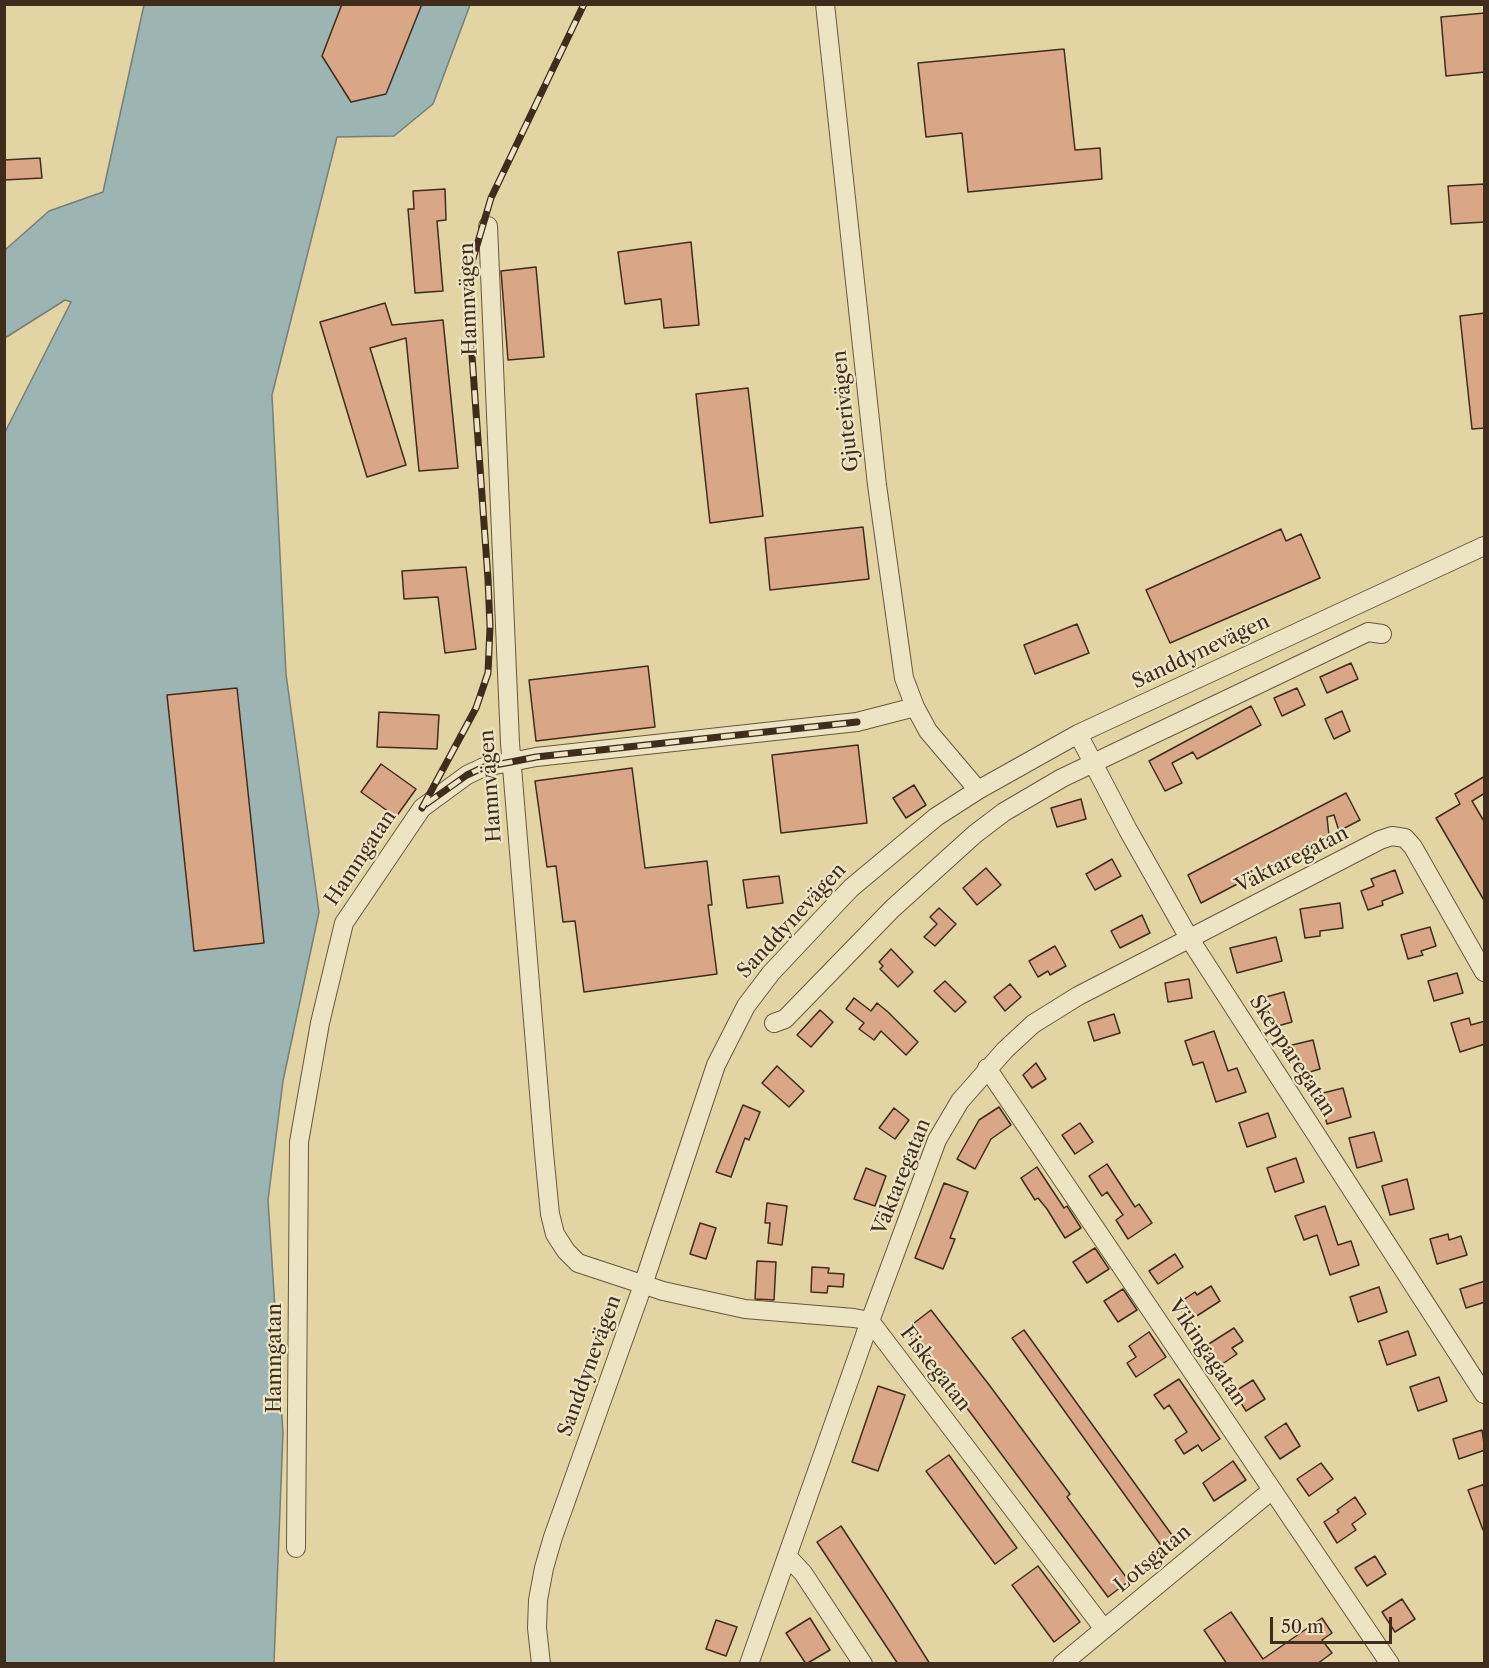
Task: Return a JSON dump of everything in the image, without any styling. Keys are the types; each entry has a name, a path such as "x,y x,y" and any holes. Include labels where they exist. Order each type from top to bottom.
{"street":[{"name":"Gjuterivägen","path":"825,4 877,485 904,678 915,707 928,730 978,790"},
{"name":"Hamnvägen","path":"488,226 511,762 550,1214 555,1234 566,1251 578,1263 643,1285"},
{"name":"Sanddynevägen","path":"540,1664 537,1628 538,1600 553,1537 643,1285 716,1065 746,1006 787,955 851,888 936,816 978,790 1078,734 1485,546"},
{"path":"774,1023 785,1019 892,909 975,834 1032,794 1368,632 1382,634"},
{"name":"Hamngatan","path":"296,1548 298,1142 320,1023 344,923 422,808 467,775 484,768 511,762 536,757 857,722 915,707"},
{"name":"Skepparegatan","path":"1078,734 1128,830 1189,938 1485,1394"},
{"name":"Väktaregatan","path":"748,1664 937,1140 960,1101 987,1068 1034,1024 1078,996 1380,840 1392,836 1405,837 1413,847 1485,972"},
{"name":"Vikingagatan","path":"987,1068 1389,1664"},
{"name":"Fiskegatan","path":"643,1285 745,1309 870,1321 1104,1629"},
{"name":"Lotsgatan","path":"1062,1664 1272,1490"},
{"path":"787,1557 803,1573 863,1664"}],"water":[{"path":"144,5 470,5 433,104 394,136 337,137 272,395 286,674 319,912 283,1081 268,1200 283,1433 274,1663 5,1663 4,434 71,302 65,300 5,338 5,250 49,211 103,192"}],"building":[{"path":"342,4 422,4 386,94 351,102 322,56"},
{"path":"1485,13 1485,72 1446,76 1441,17"},
{"path":"1064,49 1075,150 1100,148 1102,179 968,192 962,133 926,137 918,63"},
{"path":"40,158 42,178 4,180 4,160"},
{"path":"1485,184 1485,222 1451,224 1448,186"},
{"path":"445,189 446,220 437,221 443,291 415,293 408,209 414,209 413,191"},
{"path":"691,242 699,325 664,328 661,299 625,304 618,252"},
{"path":"536,267 544,357 508,360 501,271"},
{"path":"385,303 392,325 443,320 458,468 419,471 406,338 370,348 406,465 367,477 320,322"},
{"path":"1485,313 1485,428 1472,429 1460,316"},
{"path":"748,388 763,516 710,523 696,394"},
{"path":"863,527 869,579 770,590 765,538"},
{"path":"1281,529 1286,541 1301,534 1320,578 1170,643 1146,590"},
{"path":"466,567 476,649 445,653 438,597 404,599 402,571"},
{"path":"1077,624 1089,653 1035,674 1024,645"},
{"path":"1351,663 1358,679 1327,693 1320,677"},
{"path":"648,666 655,727 536,741 529,680"},
{"path":"237,688 264,943 194,951 167,695"},
{"path":"1297,688 1305,705 1282,716 1274,698"},
{"path":"1251,706 1261,725 1197,759 1193,752 1172,763 1182,783 1165,791 1149,761"},
{"path":"1342,711 1350,731 1334,739 1325,719"},
{"path":"379,712 439,715 437,749 377,747"},
{"path":"858,745 867,823 781,833 772,755"},
{"path":"381,764 416,789 396,817 361,792"},
{"path":"632,768 645,868 707,861 712,905 708,905 717,974 584,992 575,921 563,922 556,866 547,867 535,781"},
{"path":"1485,776 1485,793 1472,801 1485,823 1485,902 1436,818 1460,804 1455,794"},
{"path":"914,785 926,805 906,818 893,798"},
{"path":"1346,793 1360,820 1339,831 1334,815 1327,817 1329,836 1201,903 1188,875"},
{"path":"1081,799 1086,819 1057,827 1051,808"},
{"path":"1112,859 1121,876 1095,890 1086,874"},
{"path":"986,868 1001,885 977,905 963,888"},
{"path":"1395,870 1403,893 1382,901 1383,905 1368,910 1361,891 1374,886 1371,879"},
{"path":"779,876 783,903 747,908 743,880"},
{"path":"1340,903 1343,928 1320,931 1320,936 1305,938 1300,909"},
{"path":"939,908 956,924 935,946 924,937 937,924 930,917"},
{"path":"1142,915 1150,933 1120,948 1111,931"},
{"path":"1430,927 1436,946 1421,951 1423,955 1408,959 1401,935"},
{"path":"1276,937 1282,961 1237,973 1230,948"},
{"path":"1055,946 1066,966 1050,975 1048,971 1038,977 1029,961"},
{"path":"891,949 913,972 898,987 880,969 883,966 879,962"},
{"path":"1457,973 1463,993 1434,1001 1428,981"},
{"path":"1189,979 1192,998 1168,1002 1165,983"},
{"path":"945,981 966,1002 955,1012 934,991"},
{"path":"1010,984 1021,997 1005,1011 994,997"},
{"path":"1284,992 1292,1022 1267,1029 1259,999"},
{"path":"854,998 871,1011 877,1003 918,1042 906,1055 881,1031 874,1040 859,1029 864,1023 846,1009"},
{"path":"820,1010 833,1022 811,1047 797,1035"},
{"path":"1114,1014 1120,1033 1094,1041 1088,1022"},
{"path":"1469,1018 1471,1025 1485,1021 1485,1044 1460,1052 1451,1023"},
{"path":"1214,1031 1228,1071 1237,1068 1246,1092 1216,1102 1203,1062 1193,1065 1185,1041"},
{"path":"1313,1040 1320,1069 1296,1076 1288,1046"},
{"path":"1036,1063 1046,1079 1032,1088 1023,1075"},
{"path":"777,1066 804,1091 789,1107 762,1083"},
{"path":"1343,1088 1351,1117 1327,1124 1319,1094"},
{"path":"743,1105 760,1112 749,1140 745,1138 731,1177 716,1172"},
{"path":"999,1107 1011,1125 991,1139 975,1169 957,1159 979,1120"},
{"path":"894,1108 909,1120 895,1139 879,1128"},
{"path":"1268,1113 1276,1137 1247,1147 1239,1123"},
{"path":"1080,1123 1093,1142 1075,1154 1062,1135"},
{"path":"1374,1132 1382,1161 1357,1168 1349,1138"},
{"path":"1296,1158 1304,1182 1275,1192 1267,1168"},
{"path":"1107,1164 1135,1207 1139,1204 1152,1223 1128,1239 1116,1220 1123,1215 1107,1192 1102,1196 1089,1176"},
{"path":"1037,1167 1064,1208 1067,1206 1081,1228 1065,1238 1047,1209 1038,1198 1035,1200 1021,1178"},
{"path":"866,1168 886,1176 875,1206 854,1199"},
{"path":"1407,1179 1414,1209 1390,1215 1382,1186"},
{"path":"944,1183 968,1192 950,1238 955,1239 943,1269 915,1258"},
{"path":"767,1203 787,1206 782,1245 768,1243 770,1223 765,1223"},
{"path":"1325,1206 1338,1245 1351,1241 1359,1265 1330,1275 1317,1235 1304,1240 1295,1216"},
{"path":"700,1223 716,1228 706,1259 690,1254"},
{"path":"1448,1234 1449,1240 1461,1236 1467,1255 1437,1264 1430,1239"},
{"path":"1095,1248 1109,1269 1087,1283 1073,1262"},
{"path":"1175,1254 1183,1267 1158,1284 1149,1271"},
{"path":"757,1261 776,1262 774,1300 755,1299"},
{"path":"812,1267 829,1268 828,1273 844,1274 843,1287 828,1286 827,1293 811,1292"},
{"path":"1485,1281 1485,1302 1466,1308 1460,1289"},
{"path":"1211,1286 1220,1301 1189,1321 1177,1304 1195,1292 1197,1295"},
{"path":"1379,1287 1387,1312 1358,1322 1350,1297"},
{"path":"1123,1289 1137,1310 1118,1322 1104,1301"},
{"path":"931,1310 1070,1494 1067,1497 1129,1581 1108,1597 952,1388 950,1390 905,1330"},
{"path":"1234,1328 1243,1341 1232,1348 1237,1354 1218,1367 1204,1347"},
{"path":"1024,1330 1177,1542 1165,1551 1012,1338"},
{"path":"1408,1331 1416,1355 1387,1365 1379,1341"},
{"path":"1149,1332 1166,1357 1136,1377 1127,1363 1136,1357 1129,1346"},
{"path":"1439,1377 1447,1401 1418,1411 1410,1387"},
{"path":"1179,1379 1220,1439 1202,1451 1198,1445 1184,1454 1175,1440 1187,1432 1169,1405 1164,1409 1154,1395"},
{"path":"1253,1380 1265,1399 1246,1411 1234,1392"},
{"path":"878,1386 905,1395 878,1471 852,1462"},
{"path":"1286,1423 1300,1446 1280,1459 1265,1437"},
{"path":"1482,1430 1485,1450 1459,1459 1453,1439"},
{"path":"949,1455 1017,1548 995,1564 926,1471"},
{"path":"1233,1461 1246,1480 1214,1501 1203,1483"},
{"path":"1321,1463 1333,1479 1309,1496 1297,1479"},
{"path":"1485,1484 1485,1529 1483,1530 1468,1490"},
{"path":"1355,1497 1366,1514 1352,1524 1356,1530 1337,1543 1324,1522"},
{"path":"841,1526 930,1664 898,1664 817,1542"},
{"path":"1375,1556 1386,1574 1367,1586 1355,1568"},
{"path":"1038,1566 1080,1622 1054,1642 1012,1585"},
{"path":"1402,1599 1415,1619 1395,1632 1382,1612"},
{"path":"1231,1612 1263,1659 1322,1618 1332,1633 1322,1640 1332,1653 1317,1664 1227,1664 1204,1630"},
{"path":"810,1618 830,1650 806,1664 786,1633"},
{"path":"716,1620 737,1627 726,1656 706,1649"}],"railway":[{"path":"422,808 476,708 488,673 490,627 488,579 470,328 469,272 491,198 584,4"},
{"path":"426,804 467,775 484,767 536,757 857,722"}]}
